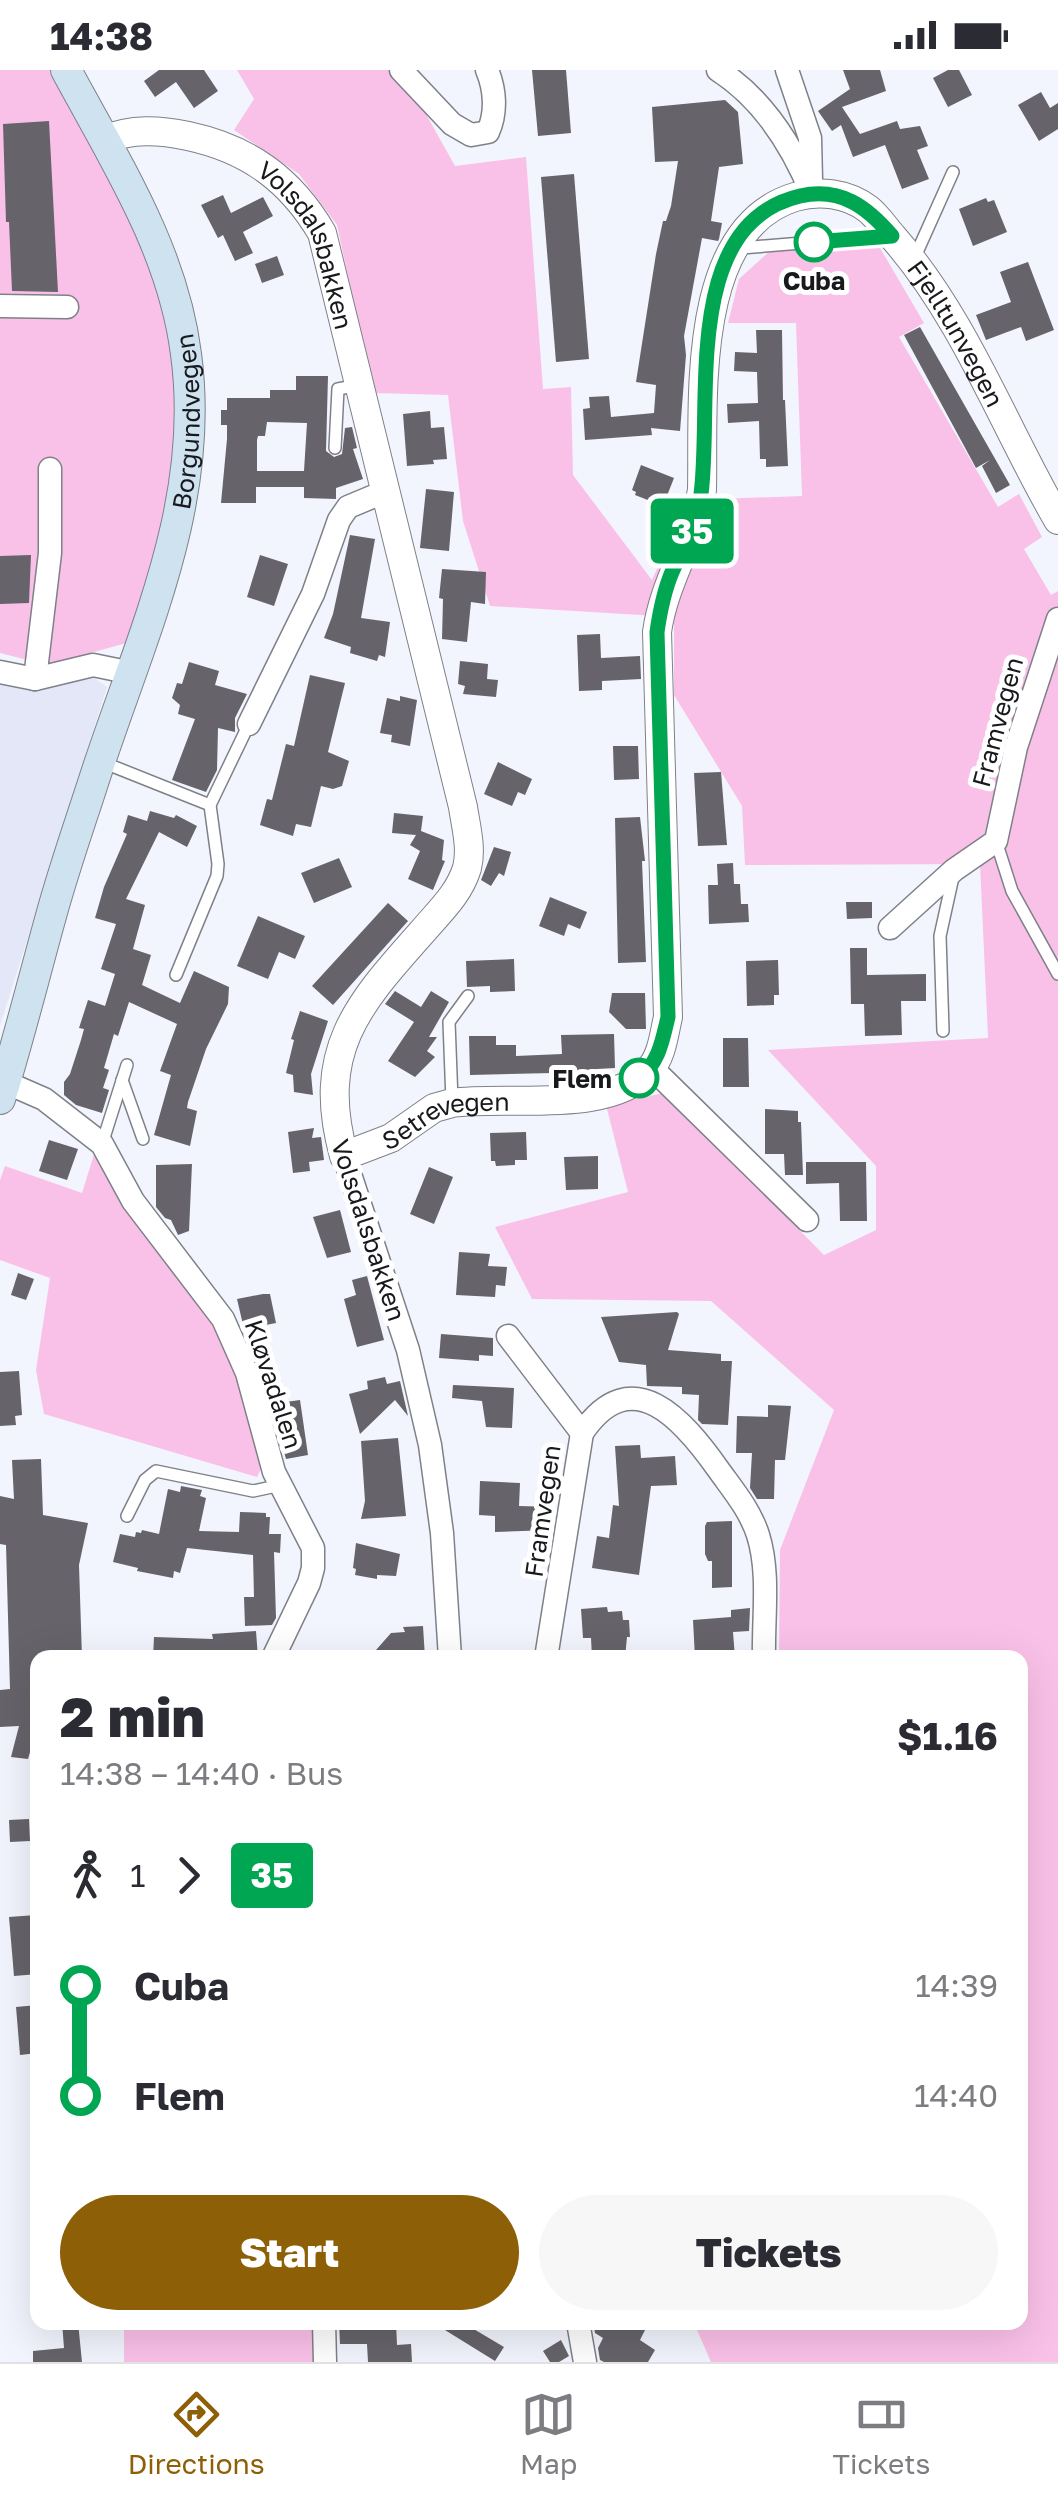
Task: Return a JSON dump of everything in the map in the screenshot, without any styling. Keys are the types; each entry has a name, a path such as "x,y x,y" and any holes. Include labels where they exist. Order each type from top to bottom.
{"main road":[{"name":"Borgundvegen","path":"3,1090 52,912 166,571 189,464 190,395 184,340 166,268 140,207 66,70"}],"street":[{"path":"402,70 452,124 470,135 488,132 492,124 493,84 487,70"},
{"path":"718,70 750,94 772,123 795,154 812,194"},
{"path":"787,70 810,138 812,194"},
{"name":"Volsdalsbakken","path":"104,140 152,130 208,140 249,156 285,184 322,233 463,808 470,857 460,885 382,976 349,1024 335,1080 336,1128 358,1206 398,1317 430,1444 442,1533 449,1650"},
{"path":"807,1220 652,1068 668,1017 657,632 664,596 694,527 702,490 708,337 732,248 743,230 791,198 812,194"},
{"name":"Fjelltunvegen","path":"812,194 840,195 868,209 914,261 953,323 1058,520"},
{"path":"0,306 67,307"},
{"path":"35,679 50,553 50,469"},
{"path":"249,724 313,594 339,520 348,507 384,492"},
{"name":"Framvegen","path":"996,841 1016,747 1058,620"},
{"path":"0,672 35,679 93,665 132,672"},
{"path":"890,928 954,870 996,841"},
{"name":"Setrevegen","path":"344,1156 390,1138 434,1108 452,1102 603,1096 629,1087 652,1068"},
{"name":"Kløvadalen","path":"3,1090 44,1099 102,1144 134,1201 223,1319 247,1374 274,1472 308,1533 313,1568 277,1650"},
{"name":"Framvegen","path":"508,1336 582,1433 547,1650"},
{"path":"582,1433 601,1411 622,1402 654,1403 681,1422 738,1496 758,1536 764,1569 764,1650"},
{"path":"324,2330 325,2362"},
{"path":"579,2330 584,2362"}],"lane":[{"path":"914,261 954,172"},
{"path":"732,248 892,236"},
{"path":"335,448 338,389 359,385"},
{"path":"176,975 217,876 210,805 249,724"},
{"path":"100,761 210,805"},
{"name":"Framvegen","path":"996,841 1012,891 1058,974"},
{"path":"943,1031 940,936 954,870"},
{"path":"452,1102 449,1022 468,996"},
{"path":"102,1144 126,1065"},
{"path":"122,1080 142,1139"},
{"path":"127,1516 145,1480 156,1471 253,1491 280,1485"}],"shaded area":[{"path":"0,70 55,70 107,170 152,275 178,383 181,439 176,496 130,642 47,665 0,653"},
{"path":"237,70 388,70 422,107 455,166 526,157 543,389 571,387 573,475 652,580 688,500 802,496 796,323 728,323 739,279 773,248 876,241 924,323 899,337 998,507 1019,494 1042,537 1024,549 1051,595 1058,591 1058,2362 711,2362 697,2330 1028,2330 1028,1650 779,1650 780,1550 834,1410 711,1301 532,1299 495,1227 628,1192 606,1105 664,1093 824,1255 876,1230 876,1166 768,1050 988,1038 980,864 745,865 742,806 674,695 674,617 490,606 463,521 448,395 373,393 337,225 299,174 234,130 254,99"},
{"path":"0,674 32,690 94,678 107,687 0,1026"},
{"path":"96,1148 195,1290 242,1375 264,1463 257,1477 44,1414 36,1370 50,1278 0,1260 0,1180 5,1166 82,1193"},
{"path":"124,2330 314,2330 316,2362 124,2362"}],"building":[{"path":"159,70 204,70 218,91 194,108 176,82 155,97 144,81"},
{"path":"532,70 566,70 571,133 538,136"},
{"path":"843,70 880,70 886,91 842,107 860,134 897,121 900,129 920,126 928,146 917,150 929,179 902,189 885,145 853,157 841,125 832,131 818,111 850,89"},
{"path":"948,70 959,70 972,95 948,107 933,78"},
{"path":"1041,92 1050,108 1058,103 1058,129 1039,141 1018,105"},
{"path":"725,100 738,112 743,164 719,167 711,221 722,223 719,239 702,238 684,336 680,431 651,428 652,435 585,440 583,409 590,408 589,397 609,396 611,417 654,413 656,385 636,382 656,254 663,221 671,206 678,161 655,162 652,107"},
{"path":"49,121 58,292 12,291 3,124"},
{"path":"574,174 589,359 556,362 541,177"},
{"path":"223,195 231,213 263,197 273,216 243,232 253,253 235,261 223,235 218,238 201,205"},
{"path":"986,198 988,202 994,200 1007,232 973,246 959,209"},
{"path":"277,256 284,275 262,283 255,264"},
{"path":"1028,262 1054,330 1026,341 1021,327 986,340 976,315 1011,302 1000,272"},
{"path":"920,327 1010,485 996,493 982,466 990,460 976,468 904,335"},
{"path":"756,330 782,330 788,466 766,467 766,459 760,459 759,421 728,423 727,404 758,403 757,372 734,371 735,352 757,353"},
{"path":"296,376 328,376 326,451 334,457 342,454 345,428 352,427 357,448 353,449 363,479 336,488 336,499 304,498 304,487 256,487 256,503 221,503 227,425 221,425 221,410 227,410 227,398 270,398 270,390 296,390","holes":["267,422 307,423 304,471 257,471 257,440 258,436 265,436"]},
{"path":"430,411 431,428 444,427 447,459 407,466 403,414"},
{"path":"641,465 674,478 663,506 635,495 632,490"},
{"path":"426,489 454,492 449,551 420,548"},
{"path":"350,535 375,539 361,618 390,622 385,657 379,655 377,661 350,653 351,647 324,638"},
{"path":"31,555 29,603 0,604 0,556"},
{"path":"260,555 288,564 274,606 247,597"},
{"path":"442,569 486,572 485,604 471,602 467,642 442,639"},
{"path":"600,634 601,658 640,656 641,679 602,681 602,690 579,691 577,635"},
{"path":"460,661 488,664 487,679 498,680 496,697 463,694 465,686 458,684"},
{"path":"189,662 219,671 215,685 247,694 235,718 235,732 218,728 217,770 206,792 172,780 195,719 178,714 180,705 172,698 177,683 182,684"},
{"path":"310,675 345,683 328,752 349,761 342,786 321,786 311,827 296,824 293,836 260,825 267,799 272,800 286,744 294,746"},
{"path":"400,696 417,700 410,746 391,742 392,735 380,733 387,698 400,701"},
{"path":"613,746 638,746 639,779 614,780"},
{"path":"498,762 532,779 525,795 518,792 512,806 484,794"},
{"path":"721,772 727,845 698,846 694,773"},
{"path":"150,811 174,818 176,815 197,826 187,847 159,832 126,899 145,905 133,949 151,955 142,985 180,1003 194,971 229,987 228,1004 206,1049 188,1102 187,1108 197,1111 190,1146 154,1135 171,1075 160,1071 177,1024 129,1002 104,1068 109,1070 103,1088 109,1090 102,1113 76,1105 64,1095 64,1082 84,1029 79,1028 88,1000 105,1006 115,974 101,969 116,924 95,918 104,887 127,834 123,832 128,815 147,821"},
{"path":"394,813 423,816 421,831 444,840 445,861 433,890 408,879 420,851 410,845 416,835 392,833"},
{"path":"640,817 645,861 646,962 618,963 615,818"},
{"path":"494,847 511,852 504,876 499,873 491,886 481,880"},
{"path":"339,858 352,887 314,903 301,873"},
{"path":"733,863 734,884 740,884 741,904 748,904 749,922 709,924 708,885 718,885 717,864"},
{"path":"550,897 587,912 580,929 568,924 564,936 539,926"},
{"path":"846,902 872,902 872,918 847,919"},
{"path":"388,903 408,921 333,1005 312,986"},
{"path":"258,916 305,936 295,959 279,952 268,979 237,966"},
{"path":"850,948 867,948 867,975 926,974 926,1001 901,1001 902,1035 865,1036 864,1004 851,1004"},
{"path":"514,959 515,991 490,992 490,986 467,987 466,961"},
{"path":"778,960 779,995 774,995 774,1005 747,1006 746,961"},
{"path":"395,991 421,1007 431,991 449,1002 429,1037 437,1037 427,1051 435,1057 415,1077 388,1061 414,1022 385,1004"},
{"path":"612,993 645,993 646,1029 626,1029 609,1012"},
{"path":"300,1011 328,1021 311,1074 313,1095 294,1092 293,1075 286,1073"},
{"path":"614,1034 615,1068 597,1072 470,1075 469,1036 496,1036 496,1045 516,1045 516,1056 562,1054 561,1035"},
{"path":"723,1038 748,1038 749,1087 723,1087"},
{"path":"765,1109 798,1111 803,1175 785,1175 784,1154 765,1154"},
{"path":"314,1128 312,1138 321,1137 324,1160 309,1162 310,1171 293,1173 288,1132"},
{"path":"526,1132 527,1160 496,1166 491,1161 490,1133"},
{"path":"49,1140 78,1149 67,1180 39,1171"},
{"path":"598,1156 598,1189 566,1190 564,1157"},
{"path":"806,1162 866,1162 867,1221 840,1221 839,1183 806,1184"},
{"path":"192,1164 189,1231 178,1235 171,1220 156,1207 156,1165"},
{"path":"429,1167 453,1177 434,1224 410,1214"},
{"path":"340,1210 351,1252 327,1258 313,1217"},
{"path":"459,1252 490,1254 488,1266 507,1267 505,1286 496,1285 495,1297 456,1295"},
{"path":"18,1273 34,1279 26,1300 11,1295"},
{"path":"367,1276 384,1340 357,1347 344,1299 356,1295 352,1280"},
{"path":"270,1294 276,1323 244,1329 237,1299"},
{"path":"677,1312 668,1350 721,1354 721,1361 732,1361 728,1425 702,1424 698,1420 699,1395 682,1394 682,1387 647,1386 646,1365 619,1362 601,1317"},
{"path":"441,1334 493,1338 493,1356 479,1355 479,1361 439,1358"},
{"path":"19,1371 22,1415 15,1416 16,1425 0,1426 0,1372"},
{"path":"385,1377 387,1384 400,1381 408,1416 395,1400 360,1434 349,1394 368,1389 367,1381"},
{"path":"453,1385 514,1388 512,1428 486,1427 482,1401 452,1398"},
{"path":"300,1400 308,1455 286,1459 271,1404"},
{"path":"768,1405 791,1406 785,1460 775,1460 774,1499 757,1499 750,1488 752,1453 736,1453 737,1416 768,1417"},
{"path":"398,1438 406,1516 361,1519 365,1501 361,1441"},
{"path":"640,1445 641,1458 675,1456 677,1485 651,1486 639,1575 592,1568 597,1536 609,1538 613,1505 619,1506 615,1446"},
{"path":"41,1459 43,1515 88,1523 79,1565 82,1650 30,1650 28,1759 11,1757 19,1726 0,1727 0,1690 10,1689 6,1545 0,1544 0,1496 14,1499 12,1460"},
{"path":"480,1481 520,1483 519,1506 555,1507 551,1530 495,1532 495,1516 479,1515"},
{"path":"181,1486 202,1490 200,1496 206,1498 199,1531 239,1532 240,1512 266,1513 270,1517 269,1534 281,1534 280,1553 274,1552 276,1618 272,1625 245,1626 244,1597 254,1597 253,1555 187,1548 180,1573 174,1571 173,1578 113,1562 120,1534 135,1537 142,1530 159,1534 168,1489 180,1492"},
{"path":"732,1521 732,1587 712,1588 712,1561 705,1554 705,1526 707,1522"},
{"path":"356,1543 400,1554 396,1576 377,1575 377,1579 355,1575"},
{"path":"607,1607 608,1612 622,1611 623,1620 629,1620 626,1650 592,1650 591,1638 583,1638 581,1609"},
{"path":"750,1608 749,1631 733,1632 734,1650 695,1650 693,1620 731,1617 731,1610"},
{"path":"423,1626 424,1650 376,1650 391,1633 405,1632 403,1627"},
{"path":"256,1631 257,1650 153,1650 154,1637 213,1639 212,1634"},
{"path":"29,1819 30,1841 10,1842 9,1820"},
{"path":"30,1915 30,1975 14,1976 9,1917"},
{"path":"30,2006 30,2054 20,2055 16,2007"},
{"path":"63,2330 79,2330 82,2362 33,2362 33,2351 64,2348"},
{"path":"339,2330 396,2330 397,2345 411,2344 412,2362 368,2362 367,2344 340,2344"},
{"path":"445,2330 475,2330 504,2347 495,2361"},
{"path":"594,2330 645,2330 640,2340 655,2350 648,2362 604,2362 598,2348 603,2338"},
{"path":"561,2340 569,2356 550,2362 543,2351"}],"bus line":[{"name":"35","path":"639,1078 652,1068 668,1017 657,632 664,596 698,514 702,490 704,362 711,316 732,248 743,230 791,198 840,195 868,209 892,236 814,242"}],"place":[{"name":"Cuba","path":"814,242"},
{"name":"Flem","path":"639,1078"}]}
